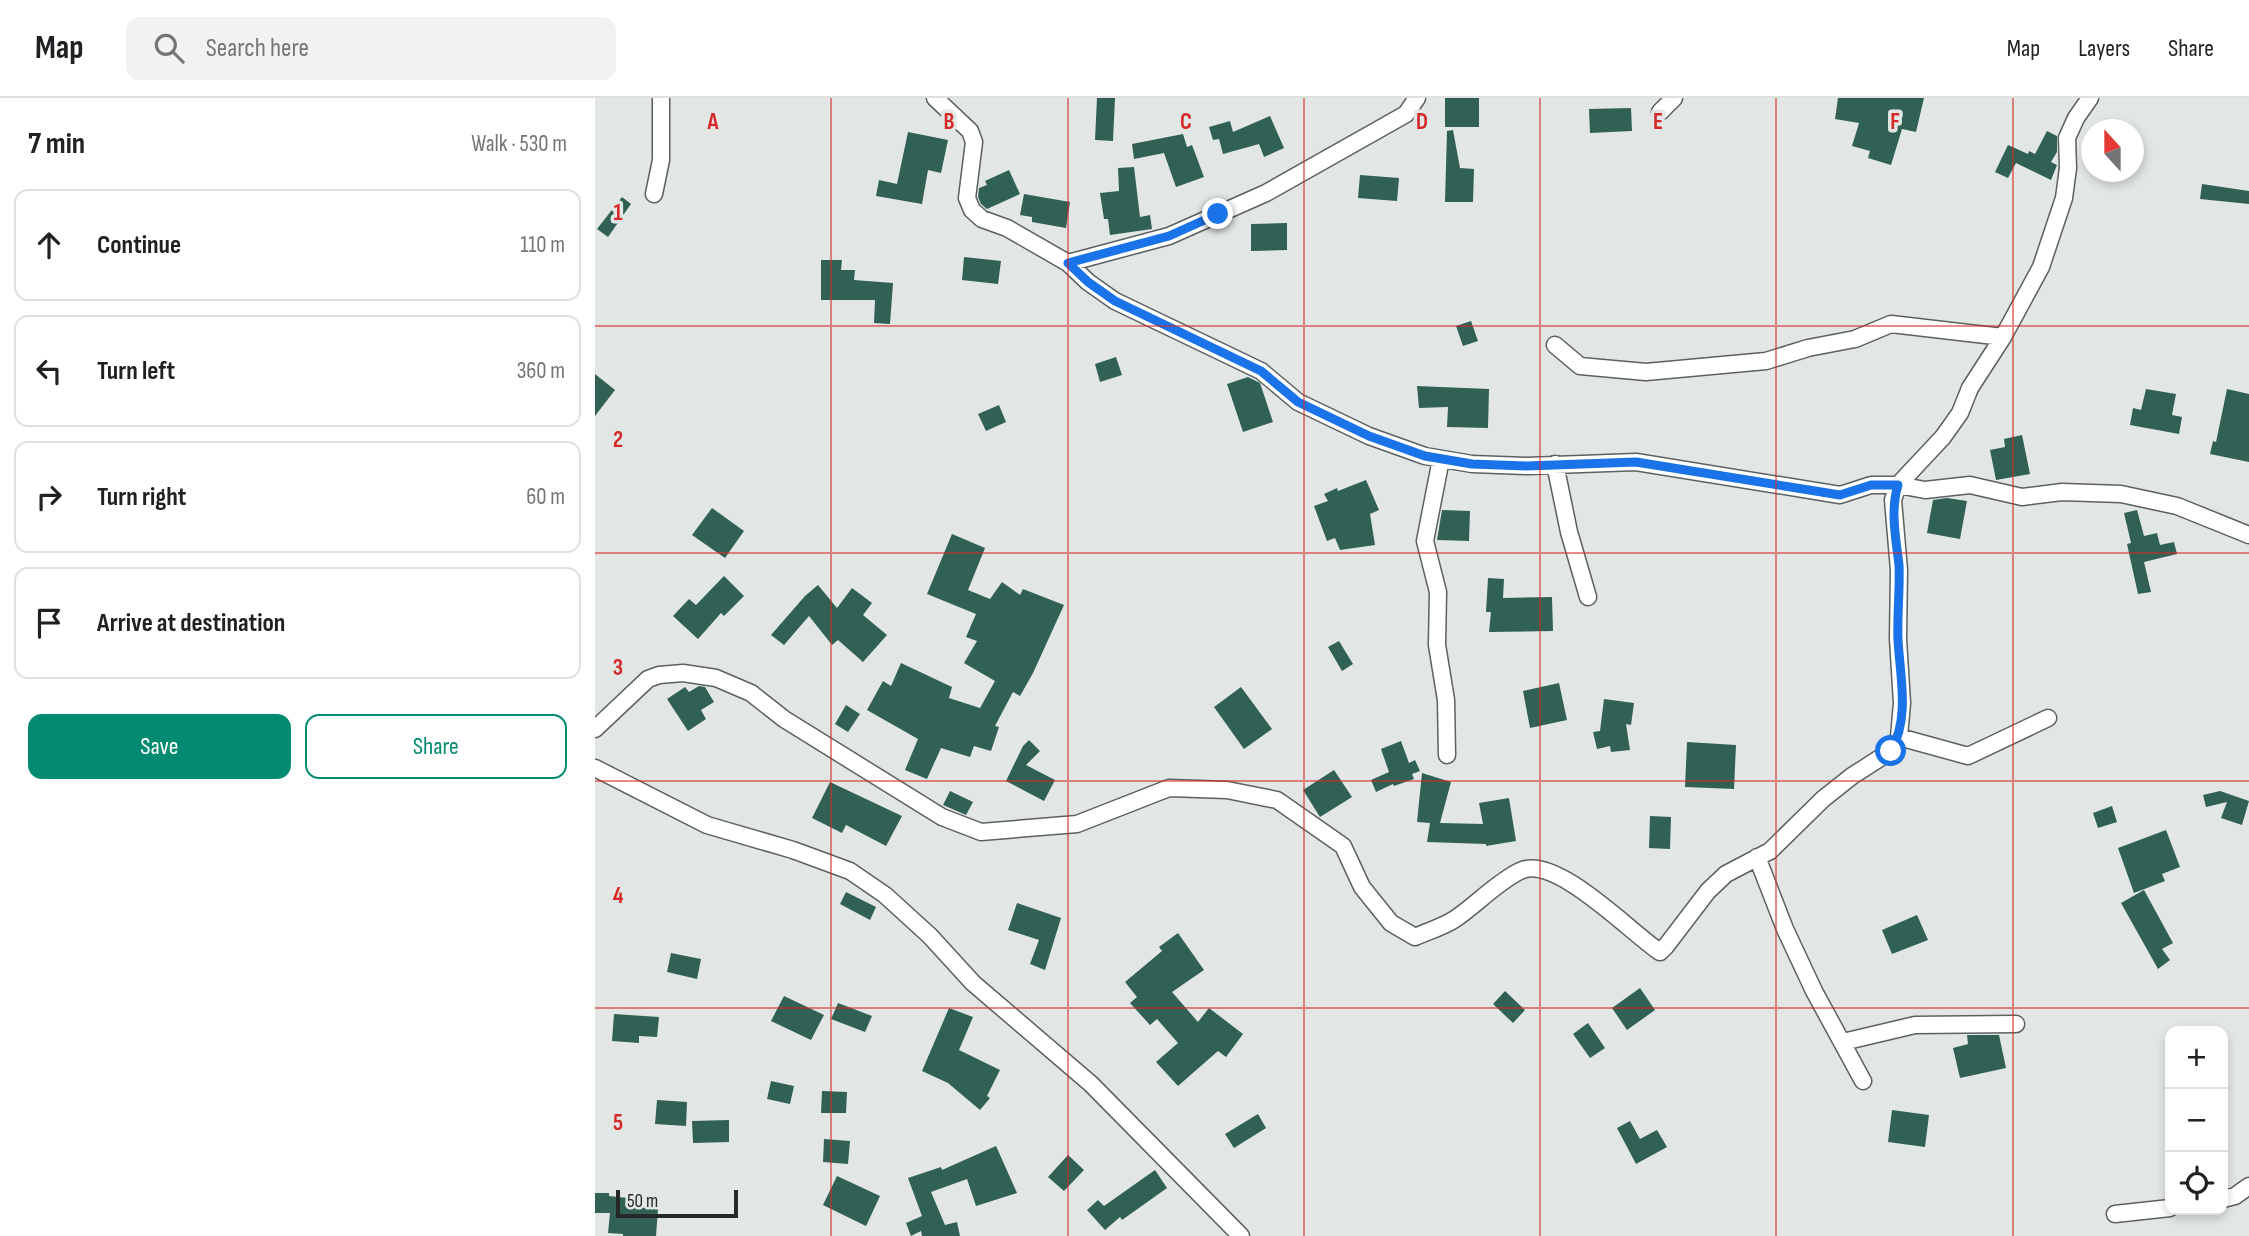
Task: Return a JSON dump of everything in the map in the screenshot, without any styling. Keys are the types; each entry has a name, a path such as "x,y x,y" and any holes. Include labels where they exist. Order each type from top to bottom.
{"street":[{"path":"654,194 661,160 661,98"},
{"path":"935,98 970,131 974,142 967,198 972,210 982,219 1007,228 1068,263 1088,282 1115,301 1261,371 1298,402 1369,436 1425,456 1472,464 1636,462 1840,495 1871,485 1898,485 1925,490 1970,485 2022,497 2062,492 2121,494 2177,506 2249,536"},
{"path":"1068,263 1169,236 1266,193 1406,114 1417,98"},
{"path":"1660,112 1674,98"},
{"path":"595,729 648,680 659,675 683,673 716,678 751,693 784,719 942,817 981,832 1077,824 1169,788 1227,790 1277,800 1343,846 1362,887 1391,923 1415,937 1453,920 1521,869 1544,869 1604,904 1640,938 1660,951 1708,891 1726,874 1770,851 1823,799 1891,751 1899,737 1902,703 1898,639 1899,570 1893,500 1898,485 1943,437 1960,413 1970,388 2003,337 2041,267 2064,198 2067,138 2076,118 2090,98"},
{"path":"1555,345 1580,366 1646,372 1766,360 1855,339 1891,324 2003,337"},
{"path":"1441,458 1425,541 1438,592 1437,645 1446,700 1447,755"},
{"path":"1555,464 1569,532 1588,597"},
{"path":"1899,737 1968,756 2048,718"},
{"path":"595,768 707,825 793,850 850,871 885,895 930,936 973,983 1091,1084 1241,1236"},
{"path":"1757,857 1808,979 1863,1081"},
{"path":"1843,1042 1915,1025 2016,1024"},
{"path":"2228,1198 2249,1186"},
{"path":"2115,1214 2165,1209"}],"building":[{"path":"1097,98 1115,98 1113,141 1095,140"},
{"path":"1445,98 1479,98 1479,127 1445,127"},
{"path":"1838,98 1924,98 1916,132 1902,129 1891,165 1868,158 1870,151 1852,146 1859,123 1835,119"},
{"path":"1631,108 1632,131 1590,133 1589,109"},
{"path":"1270,116 1284,148 1264,157 1259,144 1223,154 1219,139 1213,140 1209,127 1230,121 1233,132"},
{"path":"1453,130 1460,168 1474,169 1473,202 1445,202 1447,131"},
{"path":"2047,131 2057,136 2057,152 2051,162 2057,165 2051,180 2016,163 2008,178 1995,172 2008,145 2028,154 2029,151 2035,154"},
{"path":"908,132 948,140 941,173 928,170 922,204 876,196 879,180 897,184"},
{"path":"1183,134 1187,147 1192,145 1204,177 1176,187 1164,153 1134,159 1132,144"},
{"path":"1134,167 1140,217 1150,215 1152,229 1110,235 1108,219 1104,219 1100,193 1119,191 1118,168"},
{"path":"1009,170 1020,194 987,209 978,197 979,188 987,185 985,181"},
{"path":"1360,175 1399,178 1397,201 1358,198"},
{"path":"2202,184 2249,191 2249,204 2200,199"},
{"path":"1024,194 1070,202 1066,228 1032,222 1032,217 1020,215"},
{"path":"622,197 631,204 608,237 597,229"},
{"path":"1287,223 1287,250 1251,251 1251,224"},
{"path":"964,257 1001,261 998,284 962,280"},
{"path":"821,260 842,260 841,270 855,270 854,280 893,283 890,324 874,323 875,300 821,300"},
{"path":"1471,321 1478,341 1463,346 1456,326"},
{"path":"1116,357 1122,375 1100,382 1095,364"},
{"path":"595,374 615,390 595,416"},
{"path":"1248,377 1260,383 1273,422 1243,432 1227,384"},
{"path":"1417,386 1489,389 1488,428 1447,427 1448,407 1419,408"},
{"path":"2146,389 2176,394 2172,415 2182,417 2179,434 2130,425 2133,408 2141,410"},
{"path":"2227,389 2249,394 2249,462 2210,454 2213,441 2216,442"},
{"path":"999,405 1006,422 986,431 978,414"},
{"path":"2022,435 2030,474 1996,480 1990,450 2005,447 2004,439"},
{"path":"1366,480 1379,510 1370,514 1375,545 1340,550 1335,538 1327,541 1314,506 1328,501 1324,494"},
{"path":"1947,498 1967,501 1960,539 1927,533 1933,500"},
{"path":"712,508 744,531 725,558 692,535"},
{"path":"1442,510 1470,511 1469,541 1437,540"},
{"path":"2137,510 2144,536 2157,533 2160,545 2174,542 2177,554 2144,562 2151,592 2138,594 2127,544 2131,543 2124,513"},
{"path":"952,534 985,548 968,590 990,599 1002,582 1020,595 1023,589 1064,605 1020,696 1013,692 995,726 999,727 991,751 974,746 970,757 941,748 927,779 905,770 918,739 867,710 883,681 891,686 901,663 952,687 949,698 980,708 995,681 964,663 977,641 966,637 976,614 927,594"},
{"path":"724,576 744,596 724,616 721,613 698,639 673,616 689,599 696,605"},
{"path":"1488,578 1504,579 1503,598 1552,597 1553,631 1489,632 1491,612 1486,612"},
{"path":"818,585 837,608 852,588 872,603 863,615 887,635 863,662 838,640 832,645 809,616 784,645 771,635"},
{"path":"1339,641 1353,664 1342,671 1328,647"},
{"path":"1559,683 1567,720 1530,728 1523,691"},
{"path":"699,686 705,687 714,702 701,710 706,719 688,731 667,699 685,687 689,692"},
{"path":"1241,687 1272,729 1244,749 1214,707"},
{"path":"1604,699 1634,703 1631,725 1626,724 1630,750 1611,752 1610,746 1597,749 1593,732 1600,731"},
{"path":"846,705 860,714 848,732 835,724"},
{"path":"1029,740 1040,751 1026,765 1055,780 1044,801 1006,781 1023,746"},
{"path":"1401,741 1409,763 1415,760 1420,771 1412,774 1414,779 1376,792 1371,780 1389,772 1381,749"},
{"path":"1687,742 1736,745 1734,789 1685,787"},
{"path":"1334,770 1352,797 1320,817 1303,790"},
{"path":"1422,773 1451,782 1440,823 1483,824 1479,803 1509,798 1516,841 1486,846 1427,842 1430,823 1417,822"},
{"path":"830,782 902,816 886,846 846,825 842,833 812,818"},
{"path":"950,791 973,802 966,815 943,805"},
{"path":"2220,791 2249,801 2242,825 2221,818 2227,802 2206,807 2203,795"},
{"path":"2112,806 2117,822 2098,828 2093,813"},
{"path":"1650,816 1671,817 1670,849 1649,848"},
{"path":"2166,830 2180,867 2162,874 2165,881 2134,893 2118,848"},
{"path":"2144,890 2173,943 2162,949 2170,960 2158,969 2121,903"},
{"path":"846,892 876,907 870,920 840,904"},
{"path":"1017,903 1061,918 1045,970 1030,964 1039,940 1008,930"},
{"path":"1917,915 1928,940 1892,954 1882,930"},
{"path":"1178,933 1204,970 1172,992 1198,1022 1209,1008 1243,1034 1226,1057 1218,1051 1178,1086 1156,1062 1178,1043 1157,1019 1150,1025 1130,1003 1137,997 1125,982 1162,951 1159,947"},
{"path":"671,953 701,959 697,979 667,972"},
{"path":"1640,988 1655,1010 1627,1030 1612,1008"},
{"path":"1505,991 1525,1010 1513,1023 1493,1004"},
{"path":"784,996 824,1015 811,1040 771,1021"},
{"path":"838,1003 872,1016 865,1032 831,1019"},
{"path":"949,1008 973,1017 959,1050 1000,1070 987,1096 990,1098 980,1110 948,1083 922,1071"},
{"path":"614,1014 659,1017 657,1037 639,1036 639,1043 612,1041"},
{"path":"1588,1023 1605,1048 1590,1058 1573,1034"},
{"path":"1967,1035 1999,1035 2006,1068 1960,1078 1953,1048 1968,1044"},
{"path":"771,1081 794,1086 790,1104 767,1099"},
{"path":"822,1091 847,1092 846,1113 821,1113"},
{"path":"657,1100 687,1102 686,1126 655,1124"},
{"path":"1892,1110 1929,1115 1925,1147 1888,1142"},
{"path":"1258,1114 1266,1128 1234,1148 1225,1134"},
{"path":"729,1120 729,1142 693,1143 692,1121"},
{"path":"1630,1121 1640,1139 1657,1130 1667,1147 1636,1164 1617,1128"},
{"path":"824,1139 850,1141 848,1164 823,1162"},
{"path":"996,1146 1017,1193 976,1206 967,1179 931,1192 945,1225 957,1222 960,1236 922,1236 921,1231 911,1236 906,1223 922,1216 908,1178 941,1167 942,1170"},
{"path":"1068,1155 1084,1170 1064,1191 1048,1177"},
{"path":"1155,1170 1167,1188 1122,1220 1120,1217 1105,1230 1087,1210 1098,1200 1104,1206"},
{"path":"837,1176 880,1196 866,1226 823,1205"},
{"path":"595,1193 628,1198 627,1206 658,1209 656,1236 608,1233 610,1213 595,1213"}],"route":[{"path":"1218,214 1169,236 1068,263 1088,282 1115,301 1261,371 1298,402 1369,436 1425,456 1472,464 1527,466 1576,462 1636,462 1840,495 1871,485 1898,485 1893,500 1899,570 1898,639 1902,703 1899,737 1891,751"}]}
